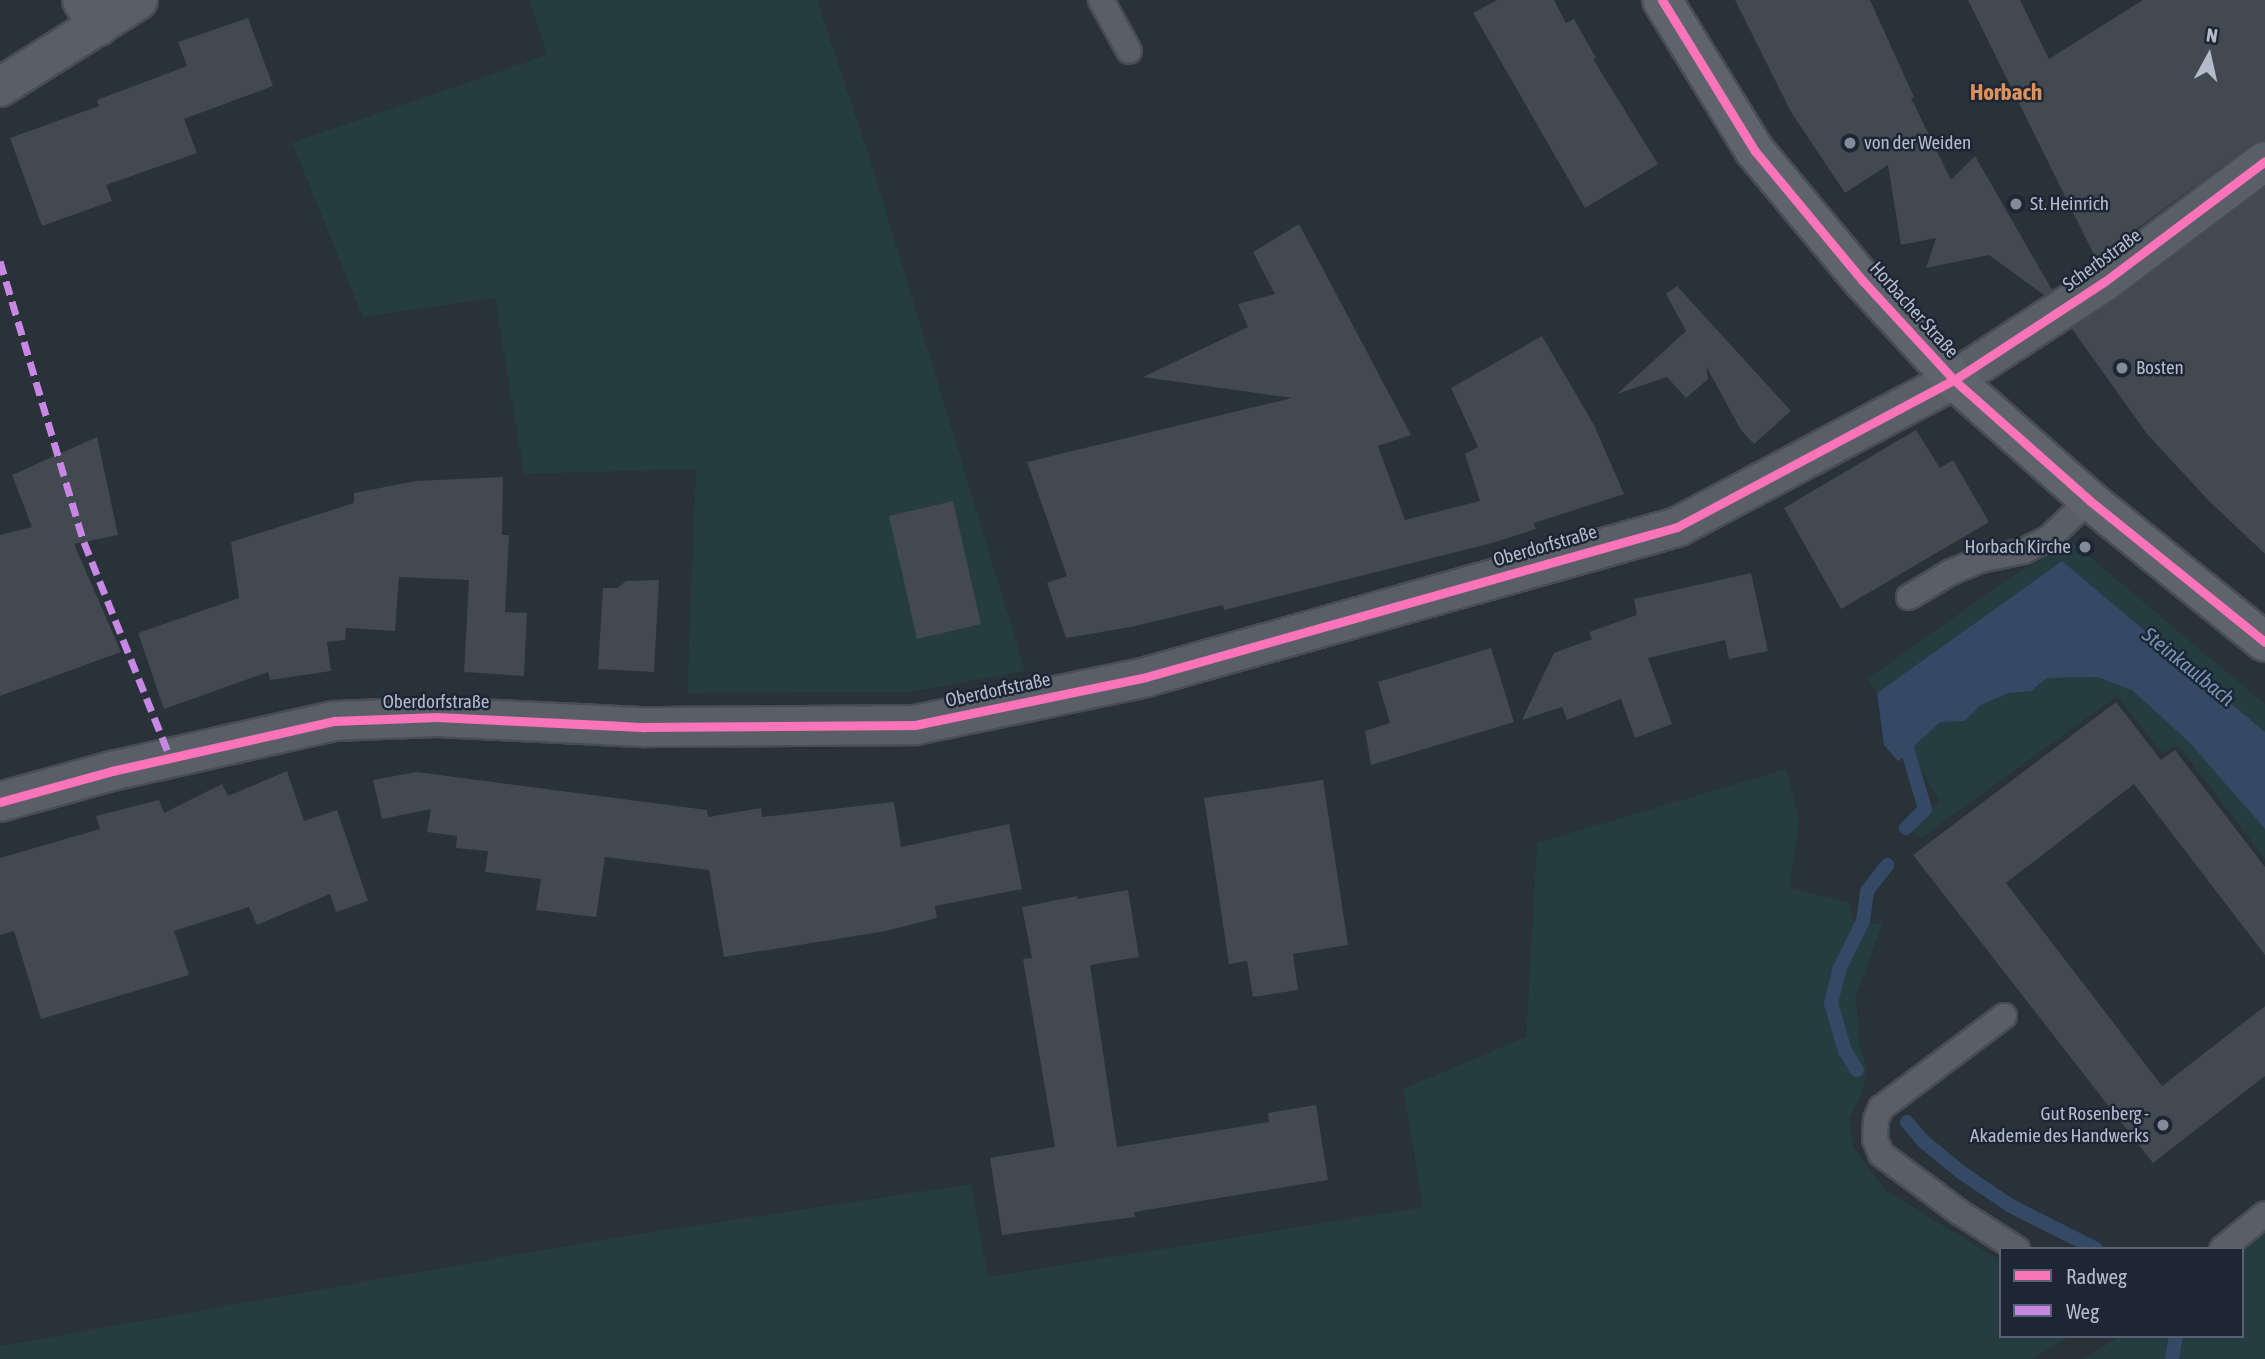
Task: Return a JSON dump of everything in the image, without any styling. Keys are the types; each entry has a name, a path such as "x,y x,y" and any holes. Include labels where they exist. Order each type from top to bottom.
{"main road":[{"name":"Horbacher Straße","path":"1662,0 1755,151 1863,281 1954,380 2089,500 2265,642"}],"street":[{"path":"0,87 90,14 138,0"},
{"name":"Scherbstraße","path":"1954,380 2104,282 2265,161"},
{"name":"Oberdorfstraße","path":"0,802 112,771 334,720 437,717 645,726 915,724 1146,677 1677,527 1954,380"}],"lane":[{"path":"1101,0 1129,51"},
{"path":"1909,597 1951,572 1980,560 2024,551 2048,539 2089,500"},
{"path":"2004,1016 1881,1108 1876,1121 1875,1139 1881,1154 1959,1212 2014,1247"},
{"path":"2224,1247 2265,1214"}],"green space":[{"path":"529,0 817,0 870,159 1025,671 911,692 687,693 696,469 524,474 495,298 363,317 292,143 547,55"},
{"path":"2072,542 2265,704 2265,859 2178,745 2162,753 2117,696 1921,838 1912,832 1939,801 1910,750 1898,761 1884,745 1877,693 1867,679 2017,573"},
{"path":"1786,769 1799,820 1790,888 1848,902 1855,925 1883,923 1856,995 1860,1048 1867,1067 1862,1093 1849,1118 1853,1147 1885,1190 1999,1260 1999,1338 2067,1338 2031,1359 0,1359 0,1346 612,1238 971,1184 988,1277 1423,1207 1403,1089 1526,1037 1537,843"},
{"path":"2265,1227 2265,1359 2084,1359 2117,1338 2244,1338 2244,1247 2240,1247"}],"water":[{"path":"2062,561 2265,732 2265,829 2189,742 2132,690 2097,677 2047,678 2031,691 2008,693 1981,705 1964,721 1940,722 1898,761 1884,745 1877,693"}],"building":[{"path":"1497,0 1554,0 1566,23 1574,19 1596,58 1593,59 1658,164 1585,208 1473,13"},
{"path":"1735,0 1870,0 1914,97 1911,98 1951,180 1975,156 2052,290 2044,295 1989,255 1926,268 1936,238 1901,245 1888,165 1845,193 1791,112"},
{"path":"1968,0 2020,0 2049,59 2143,0 2265,0 2265,140 2252,144 2096,259"},
{"path":"248,18 273,86 184,119 197,153 106,185 112,201 42,226 10,138 99,106 97,100 187,66 178,42"},
{"path":"2265,188 2265,554 2209,501 2147,434 2072,329 2117,299"},
{"path":"1299,224 1411,435 1378,446 1405,520 1480,501 1465,454 1478,447 1451,388 1542,336 1594,425 1624,494 1534,523 1536,529 1492,543 1224,610 1223,605 1131,627 1066,638 1047,583 1067,576 1027,462 1292,398 1143,377 1248,327 1238,304 1275,294 1253,252"},
{"path":"1677,286 1791,411 1754,444 1741,430 1706,366 1708,379 1686,398 1667,377 1617,394 1686,331 1666,294"},
{"path":"1916,430 1940,468 1953,460 1989,522 1841,609 1784,508"},
{"path":"97,437 118,535 74,544 121,652 0,696 0,535 32,527 12,475"},
{"path":"503,477 502,535 509,535 505,612 527,613 524,676 464,672 469,580 399,577 395,631 346,628 345,640 327,642 331,671 270,680 268,672 164,709 138,633 239,598 231,542 354,503 354,493 416,481"},
{"path":"953,501 981,624 917,639 889,516"},
{"path":"1751,573 1768,651 1729,659 1725,640 1648,658 1672,724 1635,738 1621,699 1567,720 1562,707 1522,720 1554,653 1592,639 1589,632 1637,615 1634,599"},
{"path":"659,580 654,672 598,669 603,588 617,588 626,581"},
{"path":"1491,648 1514,722 1371,765 1365,731 1390,723 1378,682"},
{"path":"2116,702 2161,760 2175,750 2265,867 2265,955 2134,784 2006,883 2162,1086 2265,1006 2265,1076 2153,1163 1913,855"},
{"path":"287,771 304,821 337,810 368,901 336,912 330,894 257,925 249,907 174,931 189,975 41,1019 14,931 0,935 0,858 100,829 96,816 159,800 164,813 222,784 228,796"},
{"path":"417,772 707,810 708,817 761,808 762,817 894,802 901,847 1009,824 1022,889 935,906 937,918 886,931 724,957 709,870 605,857 596,917 536,910 541,879 485,872 488,851 456,848 457,836 427,832 431,809 382,819 373,780"},
{"path":"1323,780 1348,945 1293,954 1298,990 1253,997 1247,961 1229,964 1204,798"},
{"path":"1128,890 1139,957 1090,965 1117,1147 1269,1122 1268,1113 1316,1105 1328,1180 1134,1212 1135,1217 1002,1235 990,1158 1055,1147 1023,959 1032,958 1022,907 1077,896 1077,899"}],"waterway":[{"name":"Steinkaulbach","path":"1903,735 1925,809 1906,828"},
{"name":"Steinkaulbach","path":"1857,1070 1845,1051 1831,1003 1839,970 1863,921 1867,891 1887,865"},
{"name":"Steinkaulbach","path":"1907,1122 1923,1141 1962,1173 2011,1206 2092,1247"},
{"name":"Steinkaulbach","path":"2172,1359 2176,1338"}],"marked path":[{"path":"0,261 84,542 170,757"}],"cycle path":[{"path":"1662,0 1755,151 1863,281 1954,380 2089,500 2265,642"},
{"path":"0,802 112,771 334,721 437,717 645,727 915,725 1146,677 1677,527 1954,380 2104,282 2265,161"}],"place":[{"name":"von der Weiden","path":"1850,143"},
{"name":"St. Heinrich","path":"2016,204"},
{"name":"Bosten","path":"2122,368"},
{"name":"Horbach Kirche","path":"2085,547"},
{"name":"Gut Rosenberg - Akademie des Handwerks","path":"2163,1125"}],"district":[{"name":"Horbach","path":"2006,92"}]}
